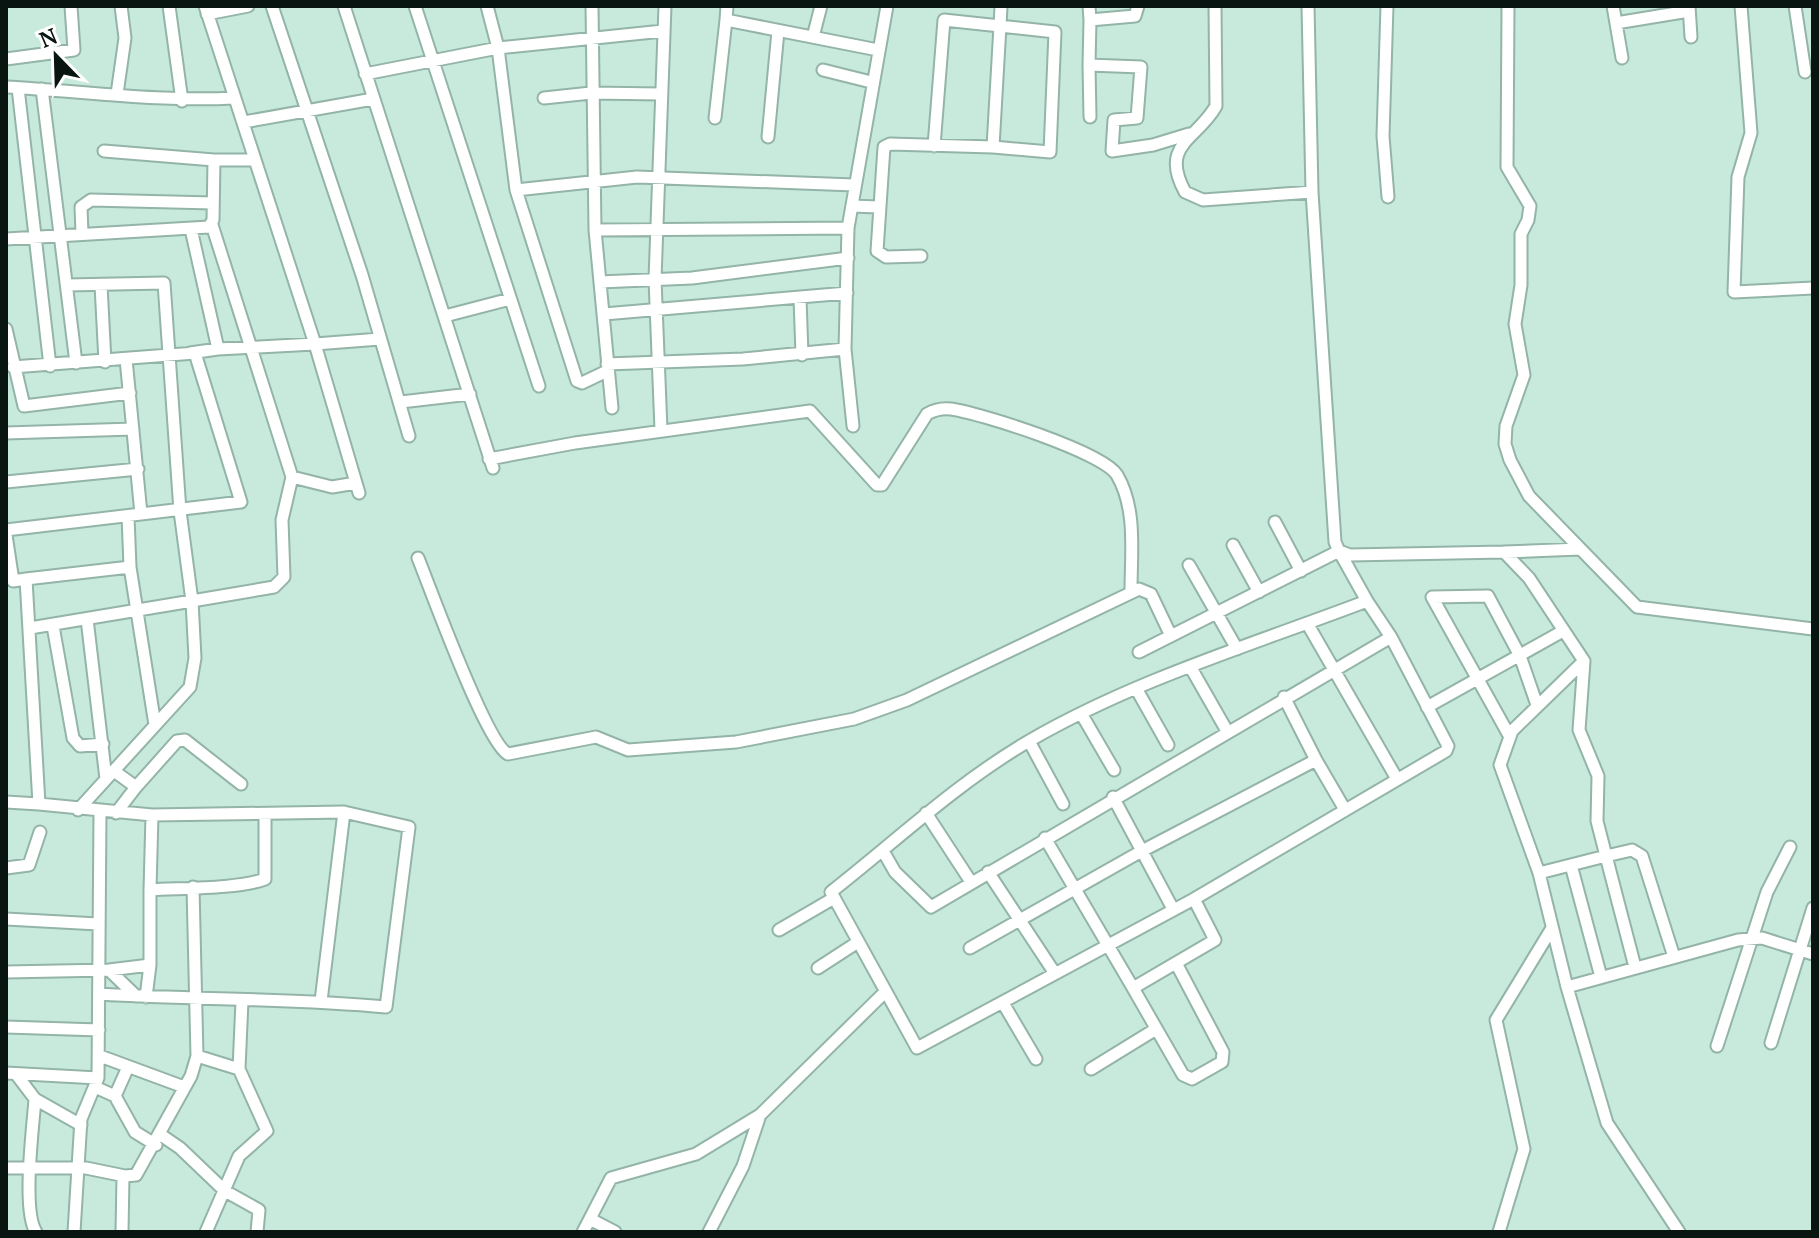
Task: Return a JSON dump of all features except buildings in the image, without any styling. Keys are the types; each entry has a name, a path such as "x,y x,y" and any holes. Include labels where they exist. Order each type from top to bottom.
{"street":[{"path":"6,59 74,50 71,6"},
{"path":"117,94 125,38 121,6"},
{"path":"169,6 182,101"},
{"path":"248,6 206,10 315,344 358,488 332,487 292,477"},
{"path":"272,6 401,402 409,436"},
{"path":"344,6 491,463 661,430 810,411 877,485 882,485 927,414 952,409 1049,438 1109,466 1116,473 1131,524 1131,591"},
{"path":"415,6 539,386"},
{"path":"496,6 488,6 498,48 516,190 577,381 582,383 607,368 658,360 802,355 845,349"},
{"path":"592,6 595,230 612,408"},
{"path":"661,430 655,279 665,6"},
{"path":"715,118 727,6"},
{"path":"813,37 821,6"},
{"path":"853,426 845,349 848,228 871,82 887,6"},
{"path":"993,147 1001,6"},
{"path":"1089,6 1090,117"},
{"path":"1090,20 1135,16 1138,6"},
{"path":"1215,6 1216,106 1210,117 1189,134 1177,153 1175,168 1185,192 1203,200 1312,192"},
{"path":"1308,6 1312,192 1335,542 1391,637 1448,746 1446,751 1344,808 1194,899 917,1048 831,892 926,813 1029,741 1137,690 1367,601"},
{"path":"1387,6 1383,136 1388,197"},
{"path":"1508,6 1504,135 1507,167 1530,206 1521,234 1521,285 1515,324 1524,375 1522,388 1511,405 1505,444 1529,496 1637,607 1813,629"},
{"path":"1613,6 1622,58"},
{"path":"1741,6 1751,133 1738,177 1734,292 1813,288"},
{"path":"1795,6 1805,72"},
{"path":"1616,23 1689,8 1691,37"},
{"path":"726,20 878,50"},
{"path":"921,256 880,255 876,241 884,147 890,144 934,146 993,147 1050,152 1055,32 944,20 934,146"},
{"path":"365,74 498,48 663,31"},
{"path":"768,137 778,31"},
{"path":"1089,65 1141,67 1137,118 1114,120 1112,151 1153,145 1189,134"},
{"path":"823,70 871,82"},
{"path":"50,366 36,237 12,87 182,101 234,98"},
{"path":"42,89 76,363"},
{"path":"544,98 591,93 661,94"},
{"path":"244,122 373,99"},
{"path":"104,151 254,160"},
{"path":"30,628 280,583 285,572 284,501 292,477 212,225 214,160"},
{"path":"516,190 593,179 658,178 854,185"},
{"path":"82,234 81,207 91,200 213,203"},
{"path":"852,206 878,207"},
{"path":"6,239 191,229 212,225"},
{"path":"595,230 848,228"},
{"path":"191,229 218,349"},
{"path":"600,282 848,258"},
{"path":"67,285 164,283 180,511 192,601 194,677 190,687 78,810"},
{"path":"101,285 105,362"},
{"path":"604,314 847,293"},
{"path":"800,298 802,355"},
{"path":"445,316 510,299"},
{"path":"6,329 24,406 130,393"},
{"path":"170,355 380,339"},
{"path":"13,367 195,353 241,502 6,532 9,581 130,567"},
{"path":"126,359 138,469 130,567 155,725"},
{"path":"401,402 470,394"},
{"path":"6,433 133,429"},
{"path":"6,482 138,469"},
{"path":"1275,522 1301,571"},
{"path":"1233,545 1259,592"},
{"path":"1139,652 1339,551 1350,555 1580,549"},
{"path":"1504,552 1529,578 1584,661 1579,730 1598,776 1597,821 1635,967"},
{"path":"418,558 496,744 508,754 596,737 628,750 736,742 854,719 907,700 1131,591 1145,590 1151,594 1171,636"},
{"path":"1189,565 1237,649"},
{"path":"26,579 39,804"},
{"path":"1510,737 1432,597 1488,596 1520,656 1537,705"},
{"path":"87,619 103,744 110,775"},
{"path":"1307,623 1397,779"},
{"path":"53,626 73,738 80,746 103,744"},
{"path":"1427,707 1563,631"},
{"path":"883,851 895,872 931,907 1113,797 1391,637"},
{"path":"1584,661 1537,705 1510,737 1500,765 1539,873 1567,987 1607,1123 1679,1232"},
{"path":"1191,668 1227,731"},
{"path":"1137,690 1168,745"},
{"path":"1284,697 1344,808"},
{"path":"1082,715 1114,770"},
{"path":"116,813 181,739 241,784"},
{"path":"1029,741 1063,804"},
{"path":"970,948 1140,852 1316,760"},
{"path":"110,775 136,787"},
{"path":"1113,797 1173,909"},
{"path":"6,802 152,815 344,812 409,827 386,1007 321,1001 197,1001 100,994"},
{"path":"74,1232 81,1125 96,1082 100,1056 100,994 104,971 98,924 100,812"},
{"path":"321,1001 344,812"},
{"path":"926,813 971,882"},
{"path":"141,997 150,965 152,815"},
{"path":"150,890 247,886 265,879 265,815"},
{"path":"6,868 29,865 40,832"},
{"path":"1045,838 1187,1079 1222,1062 1224,1057 1176,963"},
{"path":"1717,1046 1767,892 1790,847"},
{"path":"1539,873 1632,850 1642,856 1674,957"},
{"path":"1571,865 1601,977"},
{"path":"988,872 1054,972"},
{"path":"6,1168 78,1169 123,1176 140,1172 197,1056 193,887"},
{"path":"779,930 834,898"},
{"path":"1133,988 1215,940 1194,899"},
{"path":"1771,1043 1813,908"},
{"path":"6,919 98,924"},
{"path":"1499,1232 1524,1149 1496,1020 1552,928"},
{"path":"1567,987 1751,938 1813,954"},
{"path":"818,968 858,942"},
{"path":"6,972 104,971 150,965"},
{"path":"104,971 141,997"},
{"path":"583,1232 611,1178 696,1154 760,1115 885,992"},
{"path":"206,1232 239,1156 267,1131 239,1069 242,1001"},
{"path":"1003,1003 1036,1059"},
{"path":"6,1027 99,1030"},
{"path":"1091,1069 1156,1029"},
{"path":"100,1056 184,1087"},
{"path":"197,1056 239,1069"},
{"path":"115,1096 128,1067"},
{"path":"11,1074 96,1082 115,1096 135,1132 180,1148 225,1191 259,1210 257,1232"},
{"path":"11,1074 35,1099 81,1125"},
{"path":"35,1099 30,1170 31,1220 36,1232"},
{"path":"709,1232 743,1166 760,1115"},
{"path":"122,1232 123,1176"},
{"path":"590,1219 615,1232"}]}
